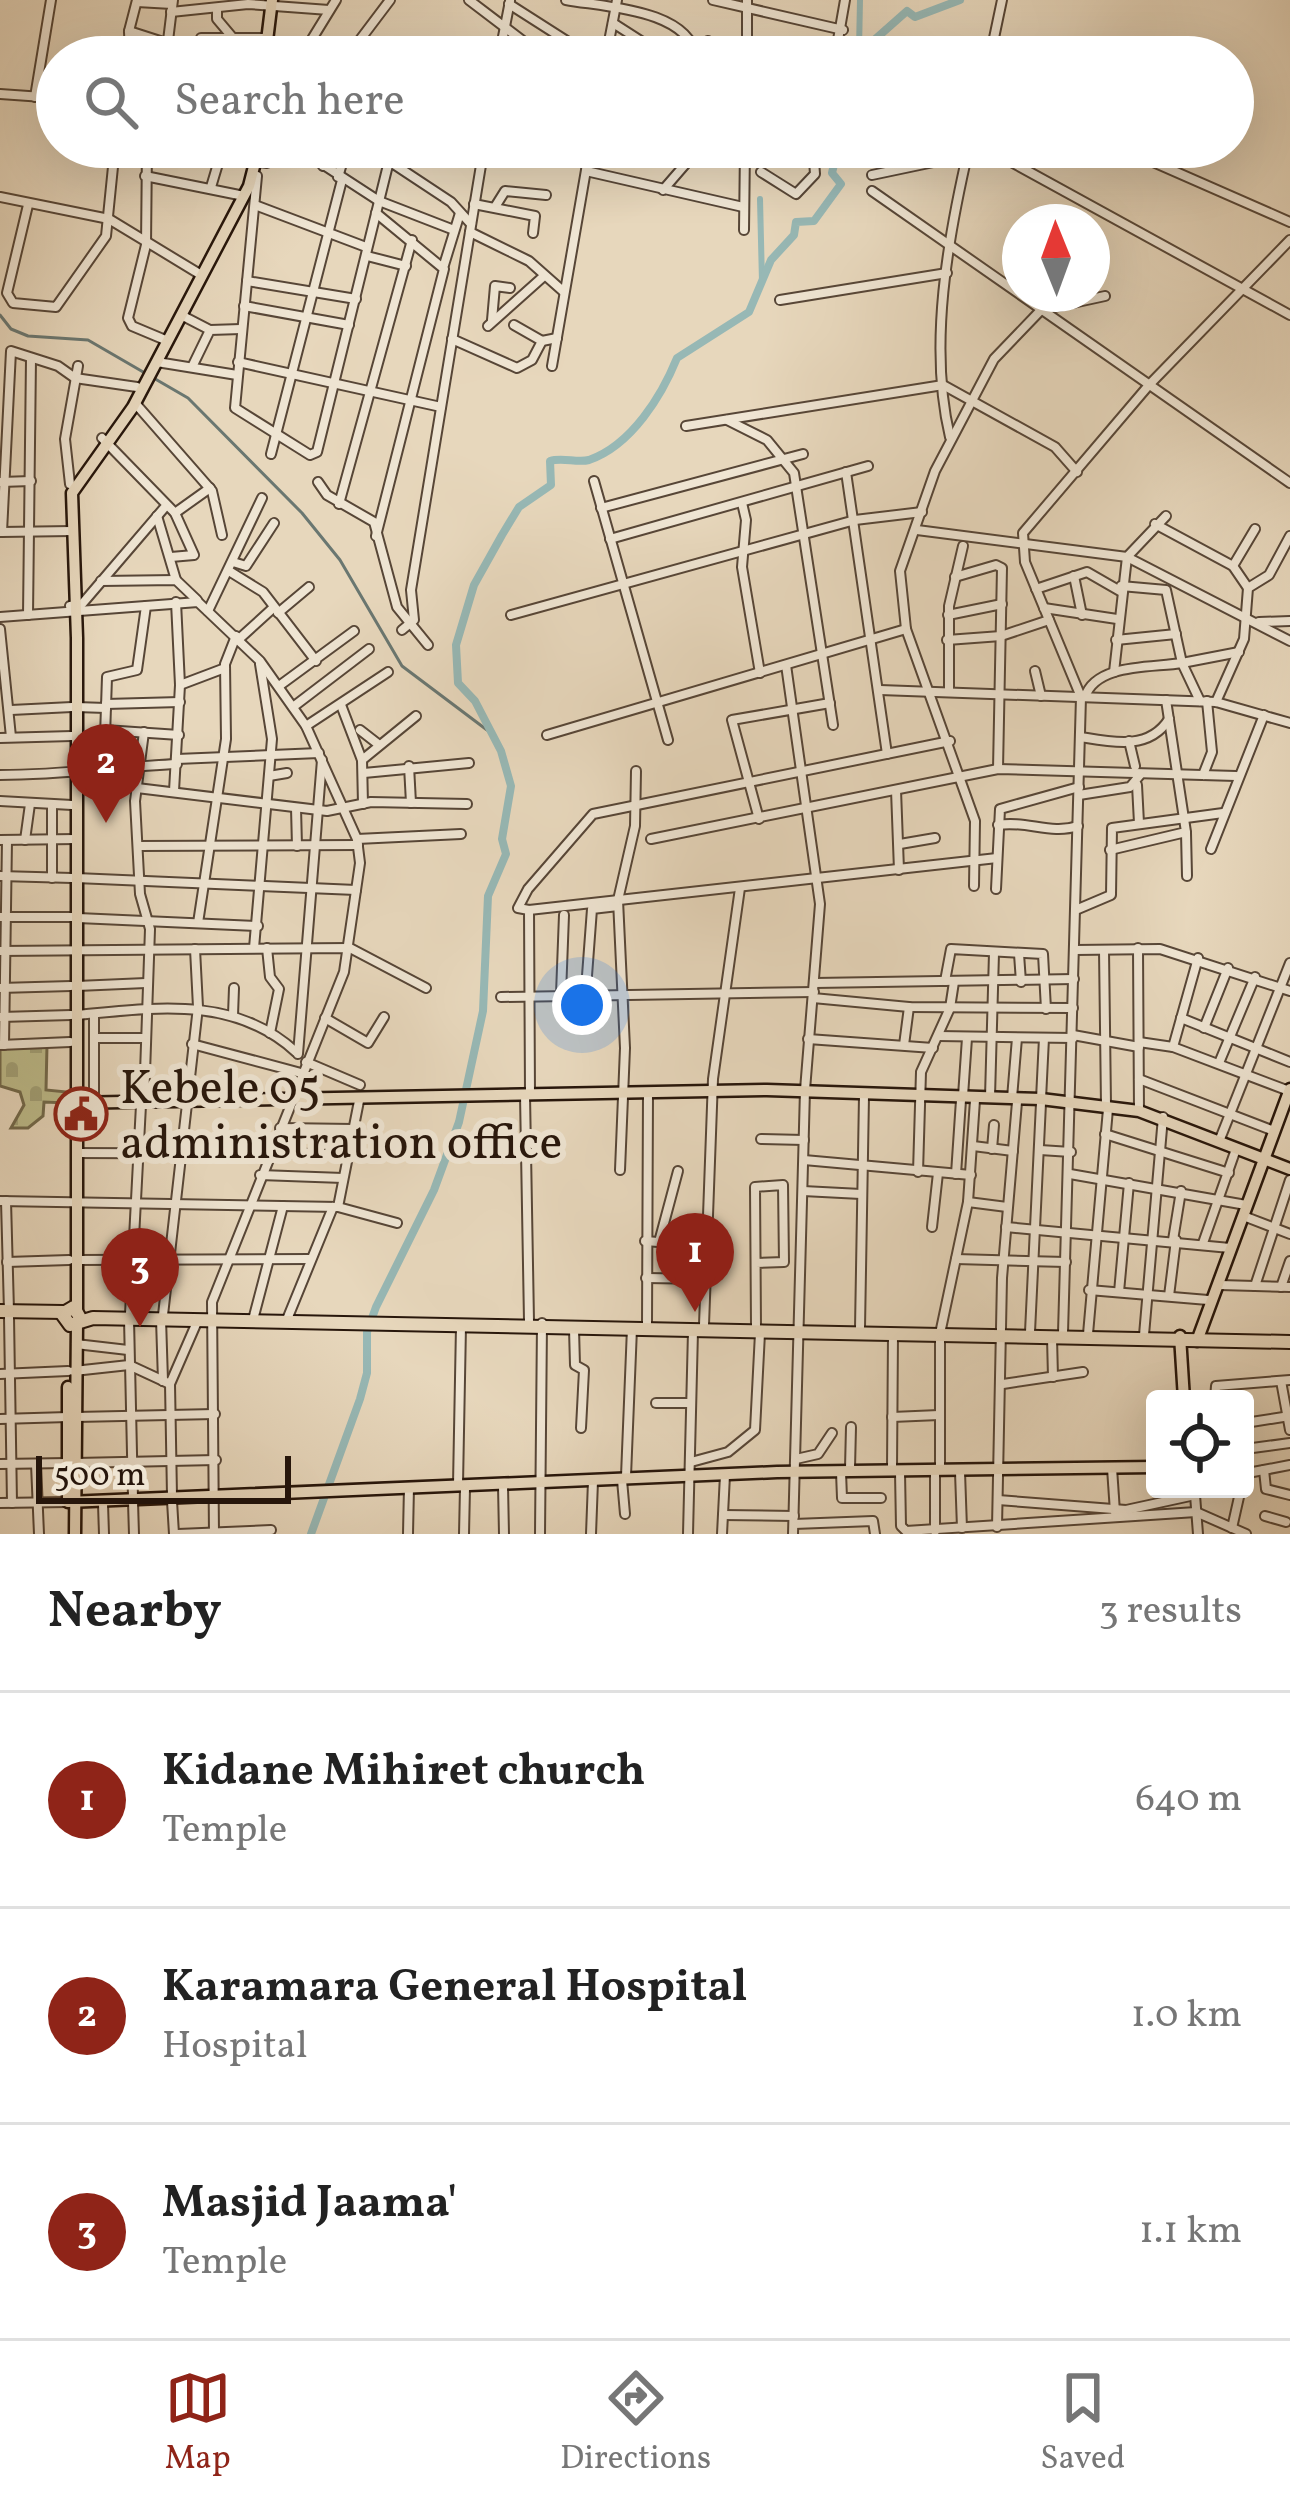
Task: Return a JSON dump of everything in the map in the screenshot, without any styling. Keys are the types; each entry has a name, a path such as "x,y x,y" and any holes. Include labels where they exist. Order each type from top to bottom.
{"highway":[{"path":"5,1314 354,1320"},
{"path":"205,1318 699,1327"},
{"path":"380,1321 1290,1340"},
{"path":"798,1329 941,1332"},
{"path":"1004,1335 1180,1339"}],"main road":[{"path":"268,36 274,3"},
{"path":"270,36 274,3"},
{"path":"69,531 74,486 181,315 247,188 252,168"},
{"path":"154,362 198,272 247,188"},
{"path":"72,1534 70,484 135,403 140,385"},
{"path":"74,707 74,839"},
{"path":"72,1204 73,1015"},
{"path":"1282,1129 1290,1090"},
{"path":"72,1104 712,1092 1041,1101 1139,1111 1267,1160"},
{"path":"622,1093 712,1092"},
{"path":"805,1092 920,1097"},
{"path":"293,1100 438,1097"},
{"path":"966,1099 1014,1100"},
{"path":"1200,1339 1208,1300 1290,1101"},
{"path":"72,1104 143,1103"},
{"path":"1107,1107 1163,1119 1290,1169"},
{"path":"1200,1339 1246,1211"},
{"path":"71,1371 72,1316"},
{"path":"1180,1339 1183,1390"},
{"path":"937,1470 1146,1465"},
{"path":"462,1486 796,1466 999,1470 1146,1466"},
{"path":"690,1470 725,1475 796,1466"},
{"path":"73,1502 624,1478"},
{"path":"73,1502 133,1500"}],"street":[{"path":"45,36 51,0"},
{"path":"314,36 336,0"},
{"path":"363,36 390,0"},
{"path":"469,0 516,36"},
{"path":"566,0 616,4 663,20 683,36"},
{"path":"713,0 747,4 843,30"},
{"path":"841,36 845,0"},
{"path":"994,36 1002,0"},
{"path":"128,36 137,1 218,9 274,3 329,10"},
{"path":"502,36 510,2 561,36"},
{"path":"610,36 616,4"},
{"path":"747,4 747,36"},
{"path":"169,36 172,5"},
{"path":"218,9 217,19 230,36"},
{"path":"613,23 633,36"},
{"path":"128,31 145,36"},
{"path":"0,94 35,97 36,91"},
{"path":"28,205 7,285 10,300 23,307 59,305 104,242 113,168"},
{"path":"146,168 146,245 129,322 163,338"},
{"path":"211,187 218,168"},
{"path":"252,168 247,188 255,206 235,407 310,455 317,452 387,168"},
{"path":"326,168 379,201 454,230"},
{"path":"271,454 342,168"},
{"path":"399,168 460,213 470,228 529,261 565,293"},
{"path":"411,623 411,590 481,168"},
{"path":"552,366 586,168"},
{"path":"663,190 682,168"},
{"path":"744,168 744,230"},
{"path":"761,172 793,194 800,192 817,168"},
{"path":"872,175 900,168"},
{"path":"951,440 943,385 947,273 965,168"},
{"path":"1022,168 1290,315"},
{"path":"1167,168 1290,222"},
{"path":"586,171 743,207"},
{"path":"145,176 247,188"},
{"path":"495,207 505,190 546,195"},
{"path":"872,190 1002,282"},
{"path":"0,197 109,220 198,272"},
{"path":"475,204 535,216 533,233"},
{"path":"255,206 315,224 327,235 406,266"},
{"path":"376,213 443,267"},
{"path":"376,536 460,213"},
{"path":"339,504 412,240"},
{"path":"1052,1377 1066,1262 1083,697 1036,589 1022,542 1029,525 1149,386 1290,240"},
{"path":"780,300 947,273"},
{"path":"510,288 495,286 490,324 544,276"},
{"path":"247,281 356,299"},
{"path":"244,305 349,325"},
{"path":"974,886 975,821 964,776 906,629 900,571 971,399 994,359 1039,312"},
{"path":"1044,312 1290,483"},
{"path":"181,315 210,330 242,329"},
{"path":"514,326 542,340 557,338"},
{"path":"193,365 210,330"},
{"path":"452,339 517,368 532,360 542,340"},
{"path":"69,531 1,532 10,352 58,366 75,377 140,385"},
{"path":"28,615 31,358"},
{"path":"154,362 237,375"},
{"path":"238,362 441,407"},
{"path":"70,484 65,440 78,366"},
{"path":"686,426 943,385 1055,447 1077,472"},
{"path":"135,403 210,488 222,535"},
{"path":"726,420 767,440 788,460 797,486 833,725"},
{"path":"105,440 165,507 176,513 195,552 171,557"},
{"path":"602,508 803,454"},
{"path":"610,539 868,466"},
{"path":"846,472 887,754"},
{"path":"2,482 31,481"},
{"path":"594,481 668,740"},
{"path":"318,482 339,504 368,516 397,607 428,645"},
{"path":"176,513 210,488"},
{"path":"208,611 262,498"},
{"path":"742,503 742,567 760,673"},
{"path":"73,610 165,507"},
{"path":"511,615 855,520 922,512"},
{"path":"157,516 176,580 237,637 293,706 321,756 358,842 350,948 205,1318 166,1383"},
{"path":"1114,672 1127,556 1166,516"},
{"path":"231,567 246,566 274,523"},
{"path":"1155,524 1233,566 1248,588 1239,652 1208,701"},
{"path":"1233,566 1255,529"},
{"path":"917,530 1127,556 1290,640"},
{"path":"1248,588 1269,574 1290,536"},
{"path":"949,692 948,615 963,546"},
{"path":"955,577 1000,565 998,769"},
{"path":"231,567 262,592 316,661"},
{"path":"1036,589 1094,572 1121,588 1166,590"},
{"path":"1162,573 1176,634 1208,701 1212,752 1202,776"},
{"path":"1074,576 1083,616"},
{"path":"101,581 176,580"},
{"path":"198,923 228,718 225,668 237,637 309,587"},
{"path":"174,791 180,685 176,602"},
{"path":"0,617 198,602"},
{"path":"948,615 1003,604"},
{"path":"104,766 108,675 137,670 146,606"},
{"path":"1044,608 1118,619"},
{"path":"946,640 1001,636 1049,620"},
{"path":"1258,623 1290,621"},
{"path":"402,630 411,623"},
{"path":"0,629 11,737"},
{"path":"547,735 906,629"},
{"path":"278,686 355,631"},
{"path":"1116,640 1176,634"},
{"path":"293,706 369,649"},
{"path":"1083,697 1091,683 1114,672 1239,652"},
{"path":"254,948 270,802 260,662"},
{"path":"786,664 816,881 814,991 805,1092 794,1524"},
{"path":"180,685 225,668"},
{"path":"1035,670 1041,695"},
{"path":"306,726 388,672"},
{"path":"880,690 1208,701 1290,723"},
{"path":"1166,700 1187,818 1187,876"},
{"path":"11,710 179,702"},
{"path":"759,819 732,720 830,703"},
{"path":"340,705 362,760 363,804"},
{"path":"1211,849 1236,776 1264,715"},
{"path":"362,760 416,716"},
{"path":"1080,748 1158,734 1169,719"},
{"path":"105,730 179,735"},
{"path":"360,730 378,744"},
{"path":"134,1534 128,1349 150,920 139,880 137,788 144,732"},
{"path":"0,737 72,736"},
{"path":"1081,737 1102,744"},
{"path":"950,742 593,814 528,889 518,908 618,903 997,858"},
{"path":"1129,742 1138,775 1139,823"},
{"path":"0,776 74,775 95,773 104,766 141,767 222,757 321,756"},
{"path":"303,1069 298,1054 321,756"},
{"path":"364,773 469,763"},
{"path":"410,766 415,779 410,803"},
{"path":"651,839 998,769 1079,775 1236,776"},
{"path":"620,1170 618,903 638,805 636,771"},
{"path":"269,776 287,773"},
{"path":"996,889 1003,807 1138,775"},
{"path":"137,788 319,810 344,811 363,804 467,804"},
{"path":"896,790 899,870"},
{"path":"0,801 71,806"},
{"path":"25,840 31,804"},
{"path":"52,806 52,878"},
{"path":"296,808 297,846"},
{"path":"1078,909 1111,895 1112,828 1223,813"},
{"path":"998,825 1021,822 1061,830 1078,826"},
{"path":"1110,850 1186,832"},
{"path":"138,845 313,846 461,834"},
{"path":"900,844 935,838"},
{"path":"70,1042 2,1045 3,840 74,839"},
{"path":"5,876 356,890"},
{"path":"688,1534 692,1403 709,1279 712,1092 722,992 740,890"},
{"path":"586,988 592,909 618,903"},
{"path":"529,910 526,1095 538,1323 540,1534"},
{"path":"561,994 564,915"},
{"path":"4,917 258,926"},
{"path":"267,948 270,977 279,989 270,1033"},
{"path":"4,951 350,948 426,988"},
{"path":"1075,950 1138,948 1198,958 1287,990"},
{"path":"1138,948 1139,1111"},
{"path":"195,949 198,1007 162,1317 166,1383 175,1414 171,1461 176,1534 271,1530"},
{"path":"918,1172 922,1072 950,1008 950,950 1043,954 1046,1009"},
{"path":"1088,1334 1107,1107 1104,950"},
{"path":"990,1097 994,953"},
{"path":"1019,954 1021,983"},
{"path":"1173,1047 1198,958"},
{"path":"1220,1139 1287,990 1290,963"},
{"path":"1204,1028 1228,967"},
{"path":"1219,1063 1256,977"},
{"path":"501,997 1074,980"},
{"path":"3,988 146,983"},
{"path":"233,1015 234,988"},
{"path":"814,991 909,1007 1073,1008"},
{"path":"2,1017 198,1007 233,1015 270,1033 298,1054"},
{"path":"904,1045 909,1007"},
{"path":"94,1013 94,1103"},
{"path":"325,1018 368,1042 384,1017"},
{"path":"1181,1018 1290,1062"},
{"path":"939,1036 1073,1037 1173,1047 1290,1090"},
{"path":"956,1174 966,1099 967,1037"},
{"path":"94,1038 144,1038"},
{"path":"997,1527 1003,1262 1017,1038"},
{"path":"1030,1332 1044,1038"},
{"path":"808,1039 933,1048"},
{"path":"192,1043 360,1085"},
{"path":"1139,1079 1282,1129"},
{"path":"647,1324 648,1094"},
{"path":"860,1328 864,1096"},
{"path":"935,1531 941,1332 971,1175 973,1146 966,1099"},
{"path":"288,1317 335,1207 359,1101"},
{"path":"1144,1335 1163,1119"},
{"path":"992,1149 994,1125"},
{"path":"280,1128 353,1129"},
{"path":"1105,1134 1229,1173"},
{"path":"760,1139 804,1140"},
{"path":"973,1146 1013,1151"},
{"path":"1203,1243 1236,1149"},
{"path":"1040,1150 1071,1152"},
{"path":"74,1154 348,1154"},
{"path":"804,1160 971,1175"},
{"path":"659,1242 678,1171"},
{"path":"932,1227 938,1173"},
{"path":"1070,1174 1220,1199 1290,1234"},
{"path":"260,1175 344,1178"},
{"path":"1256,1286 1290,1180"},
{"path":"1119,1292 1129,1183"},
{"path":"690,1470 728,1452 754,1430 755,1187 783,1185 784,1262 757,1263"},
{"path":"803,1191 861,1194"},
{"path":"1168,1296 1181,1191"},
{"path":"12,1503 6,1464 3,1202 335,1207 397,1223"},
{"path":"968,1202 1007,1207"},
{"path":"254,1316 283,1206"},
{"path":"1006,1227 1230,1248"},
{"path":"645,1241 711,1239"},
{"path":"5,1260 311,1259"},
{"path":"956,1259 1066,1262"},
{"path":"1220,1285 1286,1287 1290,1261"},
{"path":"646,1278 709,1279"},
{"path":"1089,1290 1208,1300"},
{"path":"205,1318 215,1414 214,1533"},
{"path":"461,1325 464,1534"},
{"path":"574,1328 575,1366 584,1370 581,1428"},
{"path":"625,1514 632,1328"},
{"path":"893,1334 892,1417 902,1529 935,1531 1115,1514 1196,1512 1238,1531 1239,1498"},
{"path":"74,1344 128,1349"},
{"path":"4,1374 129,1365 166,1383"},
{"path":"1003,1384 1083,1372"},
{"path":"1216,1390 1216,1386 1286,1381 1290,1430"},
{"path":"656,1403 692,1403"},
{"path":"5,1418 215,1414"},
{"path":"892,1417 939,1415"},
{"path":"1254,1422 1289,1417"},
{"path":"851,1427 842,1498 881,1498"},
{"path":"796,1466 818,1454 832,1433"},
{"path":"1254,1448 1290,1443"},
{"path":"6,1464 216,1460"},
{"path":"36,1464 39,1534"},
{"path":"1254,1472 1290,1465"},
{"path":"1112,1468 1115,1514"},
{"path":"1264,1470 1266,1490 1290,1495"},
{"path":"960,1472 962,1528"},
{"path":"722,1534 725,1475"},
{"path":"591,1534 593,1481"},
{"path":"502,1486 504,1534"},
{"path":"408,1534 409,1488"},
{"path":"998,1500 1115,1514 1172,1498"},
{"path":"1195,1498 1198,1534"},
{"path":"0,1503 73,1502"},
{"path":"103,1504 104,1534"},
{"path":"723,1515 794,1524 873,1521 875,1534"},
{"path":"1265,1516 1288,1521 1285,1534"}],"green space":[{"path":"47,1045 46,1090 67,1092 67,1103 44,1102 43,1116 28,1128 11,1128 24,1105 20,1092 0,1086 0,1048"}],"waterway":[{"path":"859,36 860,0"},
{"path":"879,36 907,11 915,17 960,0"},
{"path":"311,1534 360,1399 367,1373 367,1332 434,1190 459,1122 483,1011 488,896 506,854 502,839 511,786 501,751 475,701 458,683 456,645 474,585 519,507 551,485 550,461 589,460 619,443 654,403 677,358 749,312 771,260 794,235 796,222 814,221 841,184 833,168"},
{"path":"760,199 762,282"},
{"path":"0,315 11,329 28,336 88,340 188,398 302,513 340,560 402,666 487,730"}],"place":[{"name":"Karamara General Hospital","path":"106,823"},
{"name":"Kebele 05 administration office","path":"81,1114"},
{"name":"Kidane Mihiret church","path":"695,1312"},
{"name":"Masjid Jaama'","path":"140,1327"}]}
